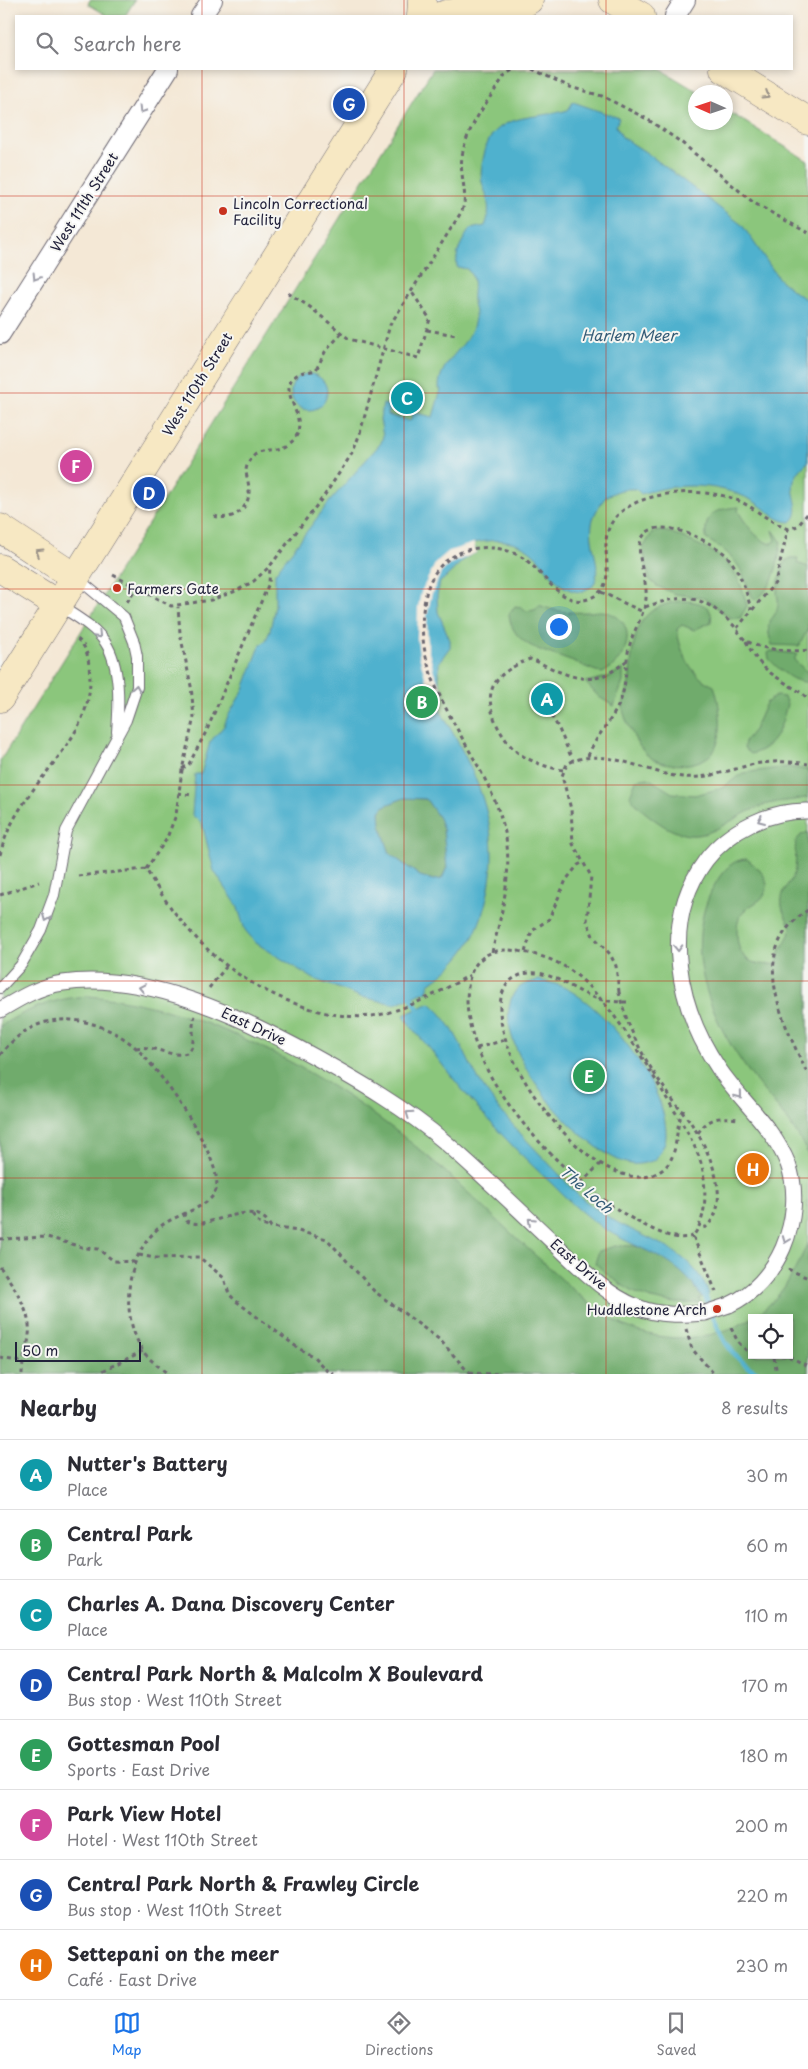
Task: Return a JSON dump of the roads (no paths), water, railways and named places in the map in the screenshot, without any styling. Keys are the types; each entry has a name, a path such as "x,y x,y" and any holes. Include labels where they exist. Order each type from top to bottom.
{"main road":[{"path":"421,15 422,0"},
{"path":"445,15 463,12 495,14 517,8 529,0"},
{"path":"613,0 638,15"},
{"name":"West 110th Street","path":"0,698 393,70"},
{"path":"726,70 808,121"},
{"path":"0,528 76,578"},
{"path":"0,568 59,605"}],"street":[{"path":"202,15 212,0"},
{"path":"676,15 685,0"},
{"name":"West 111th Street","path":"0,334 167,70"},
{"name":"East Drive","path":"0,1010 26,994 52,985 88,982 125,985 162,993 201,1002 233,1015 281,1038 339,1070 423,1124 481,1174 569,1257 617,1296 650,1311 685,1315 705,1313 740,1300 758,1285 775,1262 790,1228 793,1188 792,1176 782,1151 719,1068 692,1018 679,964 678,931 681,912 691,883 710,855 720,845 745,827 766,818 784,812 808,810"}],"lane":[{"path":"0,988 21,965 35,942 48,912 58,879 61,848 72,816 133,704 137,687 138,669 134,642 124,618 117,610 76,578"},
{"path":"59,605 92,629 109,651 117,692 117,732"}],"water":[{"name":"Harlem Meer","path":"573,102 619,118 616,126 622,137 647,153 742,225 779,279 808,300 808,462 800,470 794,481 793,486 797,508 795,518 791,522 786,522 744,497 716,488 685,486 670,487 641,494 636,489 617,492 606,497 593,520 591,530 596,559 596,578 593,586 581,592 567,589 557,581 530,551 517,544 499,540 474,543 476,553 466,558 440,582 437,596 438,612 450,640 450,647 439,662 439,682 444,694 434,700 472,770 488,818 492,843 487,897 479,924 467,947 451,966 429,984 427,991 395,1004 361,997 314,979 256,943 245,930 237,905 214,871 202,823 192,815 195,774 201,774 210,742 224,726 244,689 260,646 266,640 270,631 275,606 275,573 330,501 381,443 383,436 380,419 383,404 390,406 388,415 410,421 413,412 433,417 441,389 439,389 440,378 444,369 468,337 473,327 475,313 472,277 467,269 457,267 457,256 464,238 470,229 485,226 487,220 488,204 481,172 489,141 496,131 505,124 529,117 568,110","holes":["404,798 426,799 439,818 443,829 447,867 442,879 433,880 420,876 390,854 381,827 380,812 384,806"]},
{"path":"309,374 316,375 322,379 326,385 326,399 322,405 316,409 309,410 302,409 296,405 292,399 291,392 292,385 296,379 302,375"},
{"path":"538,980 564,987 583,1000 600,1014 633,1052 657,1095 664,1116 666,1138 655,1160 641,1164 630,1164 607,1154 585,1138 563,1117 525,1066 513,1040 509,1016 515,992 524,985"},
{"path":"430,1003 448,1022 475,1074 498,1108 573,1190 585,1201 610,1218 677,1254 695,1270 709,1294 702,1297 691,1282 668,1262 613,1234 592,1220 567,1199 503,1135 459,1085 413,1029 404,1015"}],"waterway":[{"name":"The Loch","path":"412,999 421,1014"},
{"name":"The Loch","path":"703,1290 723,1338 730,1349 738,1358 760,1374"}],"place":[{"name":"Central Park North & Frawley Circle","path":"349,104"},
{"name":"Lincoln Correctional Facility","path":"223,211"},
{"name":"Charles A. Dana Discovery Center","path":"407,398"},
{"name":"Park View Hotel","path":"76,466"},
{"name":"Central Park North & Malcolm X Boulevard","path":"149,493"},
{"name":"Farmers Gate","path":"117,588"},
{"name":"Nutter's Battery","path":"547,699"},
{"name":"Central Park","path":"422,702"},
{"name":"Gottesman Pool","path":"589,1076"},
{"name":"Settepani on the meer","path":"753,1169"},
{"name":"Huddlestone Arch","path":"717,1309"}]}
